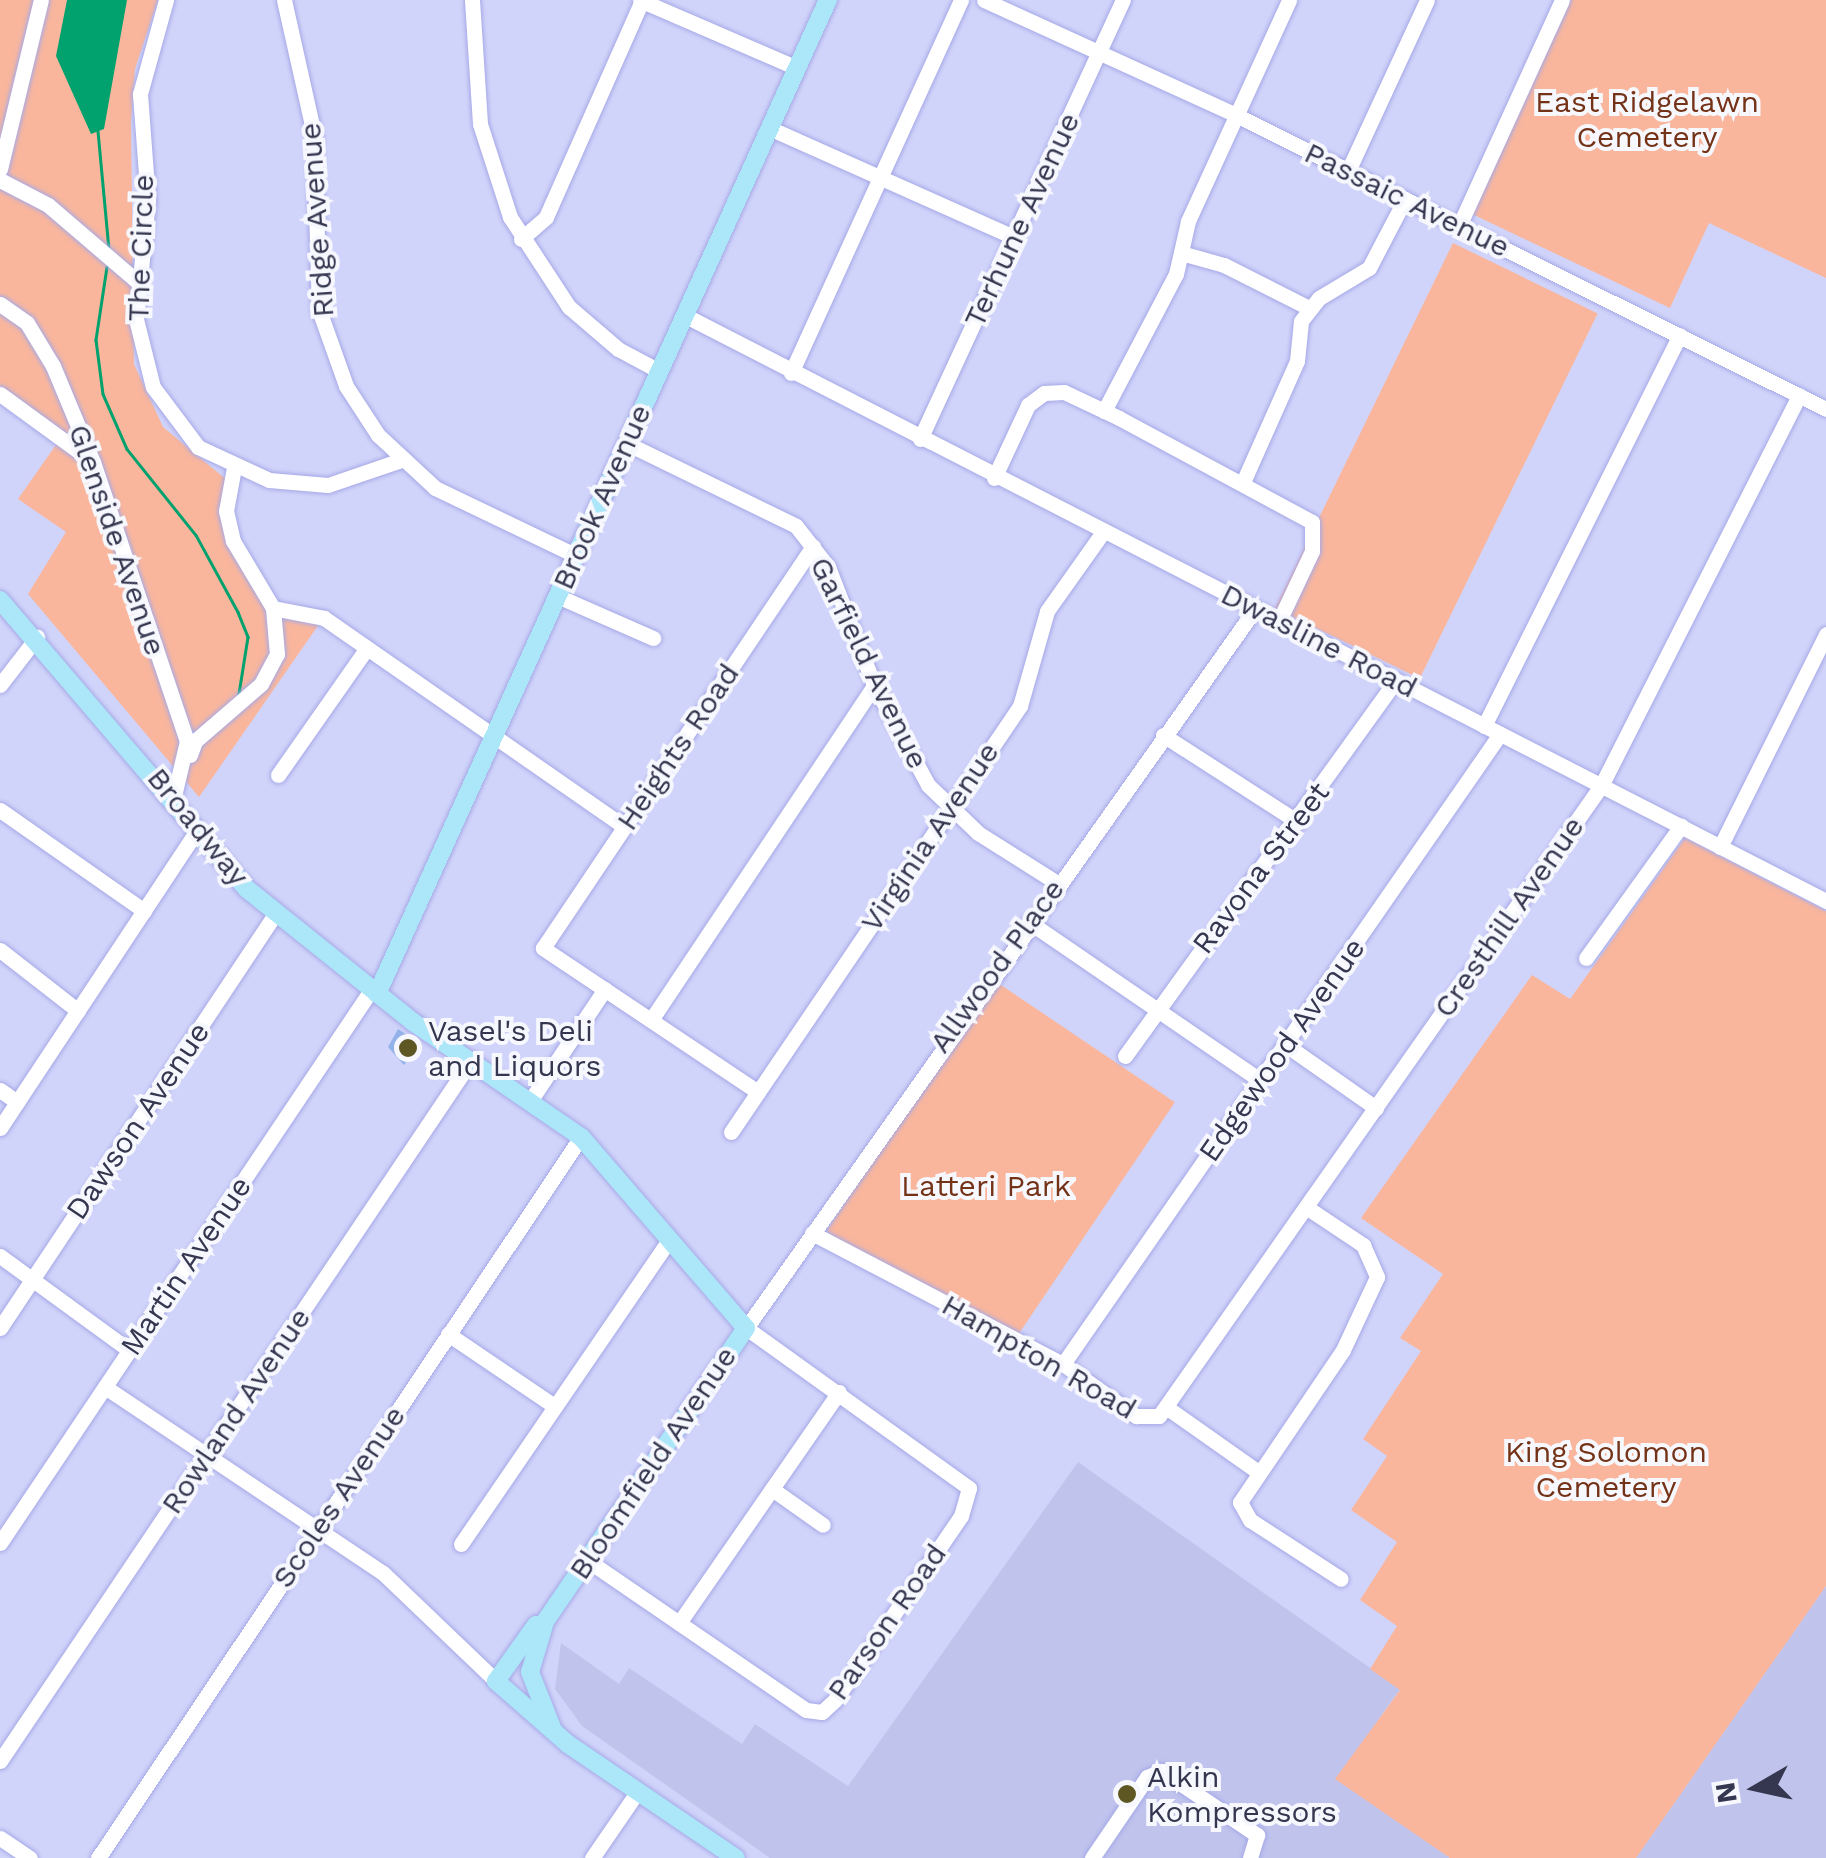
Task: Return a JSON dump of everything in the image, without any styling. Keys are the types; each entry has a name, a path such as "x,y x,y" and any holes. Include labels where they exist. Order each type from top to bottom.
{"main road":[{"name":"Brook Avenue","path":"374,992 828,0"},
{"name":"Broadway","path":"0,600 37,636 198,829 275,914 420,1027"},
{"name":"Bloomfield Avenue","path":"420,1027 532,1098 581,1137 746,1328 546,1622 496,1681"},
{"name":"Bloomfield Avenue","path":"546,1622 530,1672 553,1730"},
{"path":"496,1681 553,1730 736,1858"}],"street":[{"path":"0,168 41,0"},
{"name":"The Circle","path":"166,0 140,94 148,200 138,340 152,387 186,436 234,468 309,486 402,460"},
{"name":"Ridge Avenue","path":"284,0 314,134 318,310 346,386 402,460 480,513 575,555"},
{"path":"472,0 480,124 521,239 586,323 658,371"},
{"path":"521,239 546,218 641,0 797,68"},
{"path":"791,373 960,0"},
{"name":"Passaic Avenue","path":"984,0 1236,115 1822,407"},
{"name":"Terhune Avenue","path":"920,439 1123,0"},
{"path":"1104,411 1181,253 1236,115 1289,0"},
{"path":"1348,170 1427,0"},
{"path":"1459,226 1562,0"},
{"path":"770,128 1014,236"},
{"path":"0,180 48,205 140,282"},
{"path":"1244,480 1293,372 1309,308 1370,268 1405,199"},
{"path":"1181,253 1224,265 1309,308"},
{"name":"Glenside Avenue","path":"0,304 27,323 93,462 186,741 174,796"},
{"name":"Dwasline Road","path":"684,315 994,478 1720,846 1823,893"},
{"path":"1484,726 1680,335"},
{"path":"1822,407 1826,390"},
{"path":"994,478 1036,398 1064,392 1244,480 1294,506 1312,522 1316,540 1280,621"},
{"path":"0,394 93,462"},
{"name":"Cresthill Avenue","path":"1166,1407 1601,786 1799,395"},
{"name":"Garfield Avenue","path":"626,443 766,504 813,546 874,685 918,770 948,807 1057,883"},
{"path":"174,796 196,741 261,684 276,654 273,608 233,540 226,511 234,468"},
{"name":"Virginia Avenue","path":"730,1132 1020,706 1046,610 1104,532"},
{"name":"Heights Road","path":"605,989 544,948 813,546"},
{"path":"557,596 653,638"},
{"path":"273,608 324,618 625,827"},
{"name":"Allwood Place","path":"746,1328 1029,922 1255,609"},
{"path":"1720,846 1826,634"},
{"path":"0,685 37,636"},
{"path":"278,775 367,648"},
{"name":"Ravona Street","path":"1126,1056 1156,1009 1298,822 1396,680"},
{"path":"651,1020 874,685"},
{"name":"Edgewood Avenue","path":"1063,1364 1500,734"},
{"path":"1163,736 1298,822"},
{"path":"0,810 144,912"},
{"path":"1586,958 1681,826"},
{"path":"0,1128 198,829"},
{"name":"Dawson Avenue","path":"0,1328 275,914"},
{"path":"1029,922 1261,1081"},
{"path":"0,950 78,1011"},
{"path":"532,1098 605,989 758,1092"},
{"name":"Martin Avenue","path":"2,1535 374,992"},
{"path":"1286,1044 1376,1108"},
{"name":"Rowland Avenue","path":"0,1761 472,1059"},
{"path":"0,1090 17,1102"},
{"name":"Scoles Avenue","path":"98,1858 581,1137"},
{"path":"1306,1207 1363,1246 1377,1277 1343,1350 1240,1502 1245,1516 1341,1579"},
{"name":"Hampton Road","path":"812,1233 1063,1364 1136,1416 1148,1419 1166,1407 1258,1472"},
{"path":"461,1544 669,1240"},
{"path":"0,1256 129,1350"},
{"name":"Parson Road","path":"586,1560 806,1710 829,1707 968,1504 964,1478 746,1328"},
{"path":"448,1334 554,1405"},
{"path":"105,1387 383,1573 496,1681"},
{"path":"679,1623 839,1392"},
{"path":"772,1489 824,1524"},
{"path":"1092,1858 1147,1777 1162,1772 1248,1828 1258,1842 1250,1858"},
{"path":"592,1858 638,1791"},
{"path":"0,1838 30,1858"}],"shaded area":[{"path":"67,0 127,0 104,129 91,134 56,56"},
{"path":"1078,1462 1400,1689 1336,1779 1450,1858 770,1858 582,1726 555,1689 561,1643 619,1684 629,1668 742,1744 755,1724 848,1786"},
{"path":"1826,1586 1826,1858 1636,1858"}],"green space":[{"path":"0,0 158,0 135,69 131,123 134,364 163,427 227,480 228,516 275,609 324,617 199,797 28,594 66,532 18,499 65,432 0,386"},
{"name":"East Ridgelawn Cemetery","path":"1571,0 1826,0 1826,278 1709,223 1670,308 1472,214"},
{"path":"1453,243 1598,314 1420,678 1275,608"},
{"name":"King Solomon Cemetery","path":"1685,838 1826,911 1826,1586 1636,1858 1450,1858 1335,1779 1400,1690 1370,1669 1397,1626 1360,1600 1397,1542 1351,1510 1387,1456 1363,1439 1421,1351 1400,1338 1443,1274 1361,1218 1532,975 1570,999"},
{"name":"Latteri Park","path":"995,981 1175,1102 1006,1353 826,1231"}],"building":[{"name":"Vasel's Deli and Liquors","path":"398,1029 419,1043 404,1065 388,1047"}],"waterway":[{"path":"98,131 109,249"},
{"path":"107,267 96,340 103,394 127,449 196,535 238,612 248,637 239,694"}],"place":[{"name":"Vasel's Deli and Liquors","path":"408,1048"},
{"name":"Alkin Kompressors","path":"1127,1794"}]}
